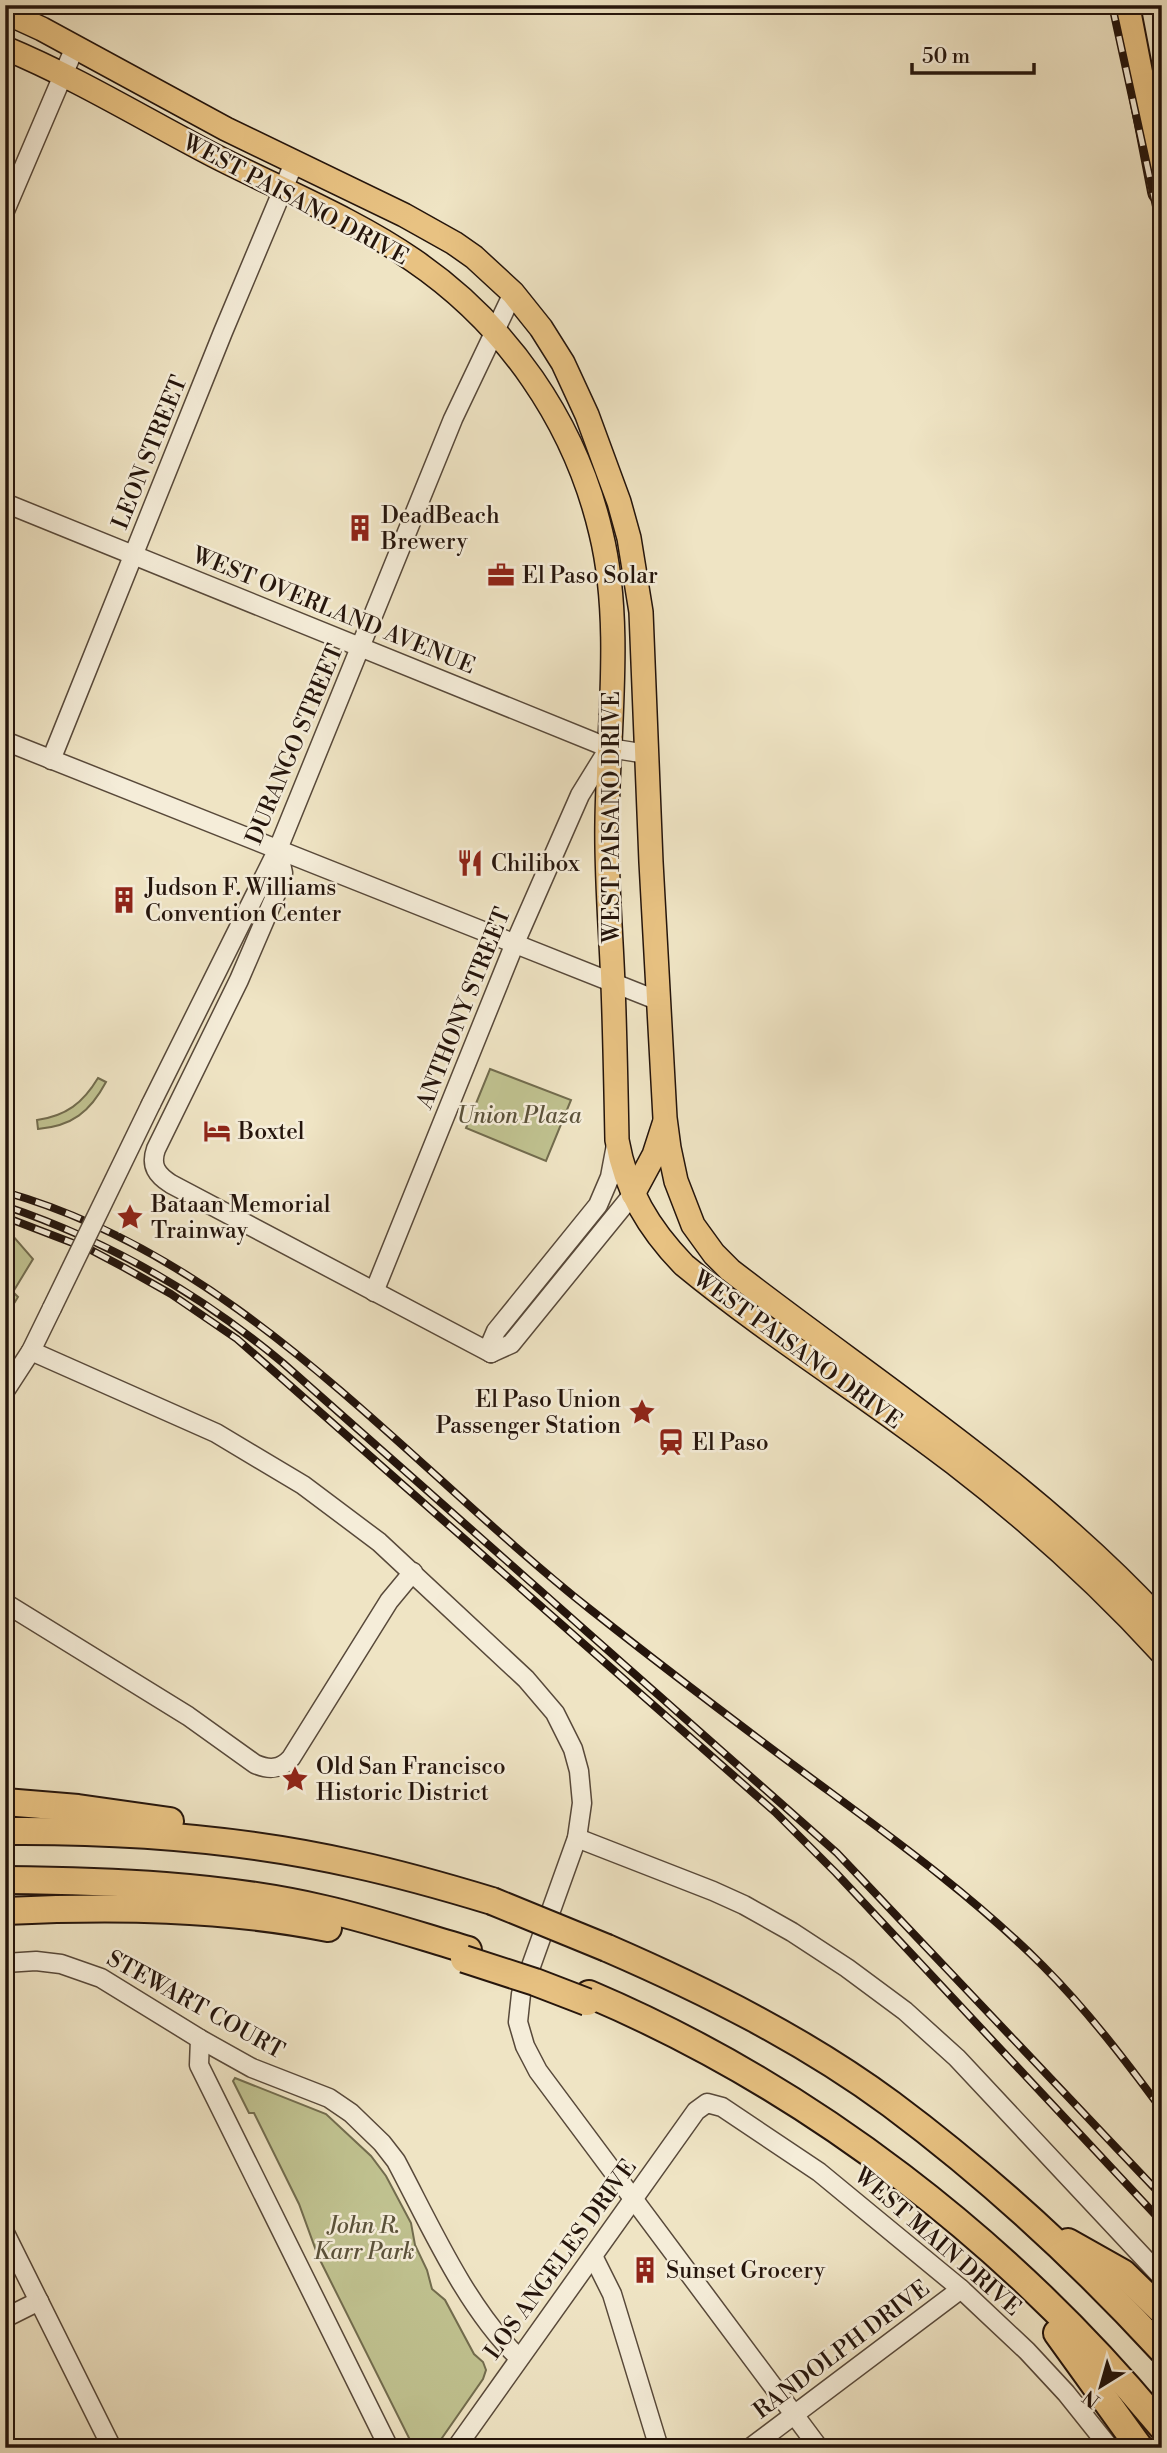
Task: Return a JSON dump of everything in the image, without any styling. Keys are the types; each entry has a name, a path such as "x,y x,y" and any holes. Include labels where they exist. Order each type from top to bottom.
{"highway":[{"path":"1126,5 1162,191"},
{"path":"5,1802 78,1808 190,1824 238,1844"},
{"path":"5,1831 73,1830 238,1844 352,1863 492,1901 607,1948 712,1996 889,2103 954,2153 1040,2227 1162,2350"},
{"path":"5,1880 184,1888 260,1898 323,1909 466,1954"},
{"path":"5,1911 149,1909 237,1915 466,1954 523,1968 697,2046 788,2098 867,2151 929,2198 1007,2267 1092,2349 1162,2427"},
{"path":"1040,2227 1123,2273 1162,2311"},
{"path":"1007,2267 1100,2390 1140,2448"}],"main road":[{"name":"WEST PAISANO DRIVE","path":"5,12 294,163 430,228 474,257 513,293 541,328 575,385 608,470 626,526 641,612 665,1118 676,1181 693,1225 714,1254 730,1270 917,1423 973,1478 1117,1606 1162,1653"},
{"name":"WEST PAISANO DRIVE","path":"5,48 63,75 411,258 453,291 522,363 556,415 583,473 599,525 607,564 612,657 607,838 617,1140 621,1161 633,1194 650,1226 666,1247 692,1271 1049,1513 1162,1622"},
{"path":"633,1194 654,1156 665,1118"}],"street":[{"path":"5,211 75,47"},
{"name":"LEON STREET","path":"51,760 294,163"},
{"name":"DURANGO STREET","path":"5,1391 31,1350 278,849 453,419 493,330 513,293"},
{"name":"WEST OVERLAND AVENUE","path":"5,503 609,748 647,754"},
{"path":"5,741 659,1001"},
{"name":"ANTHONY STREET","path":"374,1292 515,943 580,795 609,748"},
{"path":"278,849 282,878 239,980 156,1149 153,1156 155,1170 171,1184 491,1353"},
{"path":"491,1353 490,1345 496,1331 598,1205 610,1177 617,1140"},
{"path":"491,1353 511,1344 633,1194"},
{"path":"31,1350 196,1423 264,1460 340,1511 413,1572 526,1679 555,1713 573,1749 579,1771 582,1803 577,1838 520,1994 518,2022 525,2046 538,2070 818,2448"},
{"path":"5,1603 188,1716 255,1764 267,1769 277,1768 291,1758 389,1601 413,1572"},
{"path":"577,1838 744,1905 847,1968 905,2011 957,2058 1162,2277"},
{"name":"STEWART COURT","path":"5,1963 36,1961 74,1967 101,1978 252,2068 329,2098 351,2113 396,2161 477,2308 504,2345 519,2358"},
{"path":"200,2039 199,2066 389,2448"},
{"name":"LOS ANGELES DRIVE","path":"456,2448 696,2111 707,2103"},
{"name":"WEST MAIN DRIVE","path":"707,2103 722,2107 819,2172 961,2289 1027,2351 1066,2393 1110,2448"},
{"path":"5,2233 112,2448"},
{"path":"593,2256 612,2294 659,2448"},
{"name":"RANDOLPH DRIVE","path":"750,2448 961,2289"},
{"path":"5,2318 39,2301"}],"green space":[{"name":"Union Plaza","path":"490,1069 571,1100 546,1161 466,1128"},
{"path":"98,1078 106,1082 93,1102 79,1116 61,1125 38,1129 37,1120 73,1107"},
{"path":"5,1233 13,1236 33,1259 13,1292 18,1297 5,1318"},
{"name":"John R. Karr Park","path":"235,2078 326,2114 371,2156 386,2176 411,2223 415,2245 427,2270 432,2289 445,2300 474,2354 483,2362 486,2370 483,2379 435,2448 414,2448 318,2256 299,2204 254,2113 249,2113 233,2081"}],"railway":[{"path":"1112,5 1162,234"},
{"path":"5,1192 91,1223 170,1265 245,1315 317,1371 591,1610 901,1845 988,1915 1075,2000 1162,2110"},
{"path":"5,1206 80,1235 152,1271 219,1314 283,1363 837,1853 1162,2196"},
{"path":"5,1217 91,1250 171,1294 237,1339 775,1812 836,1873 1162,2222"}],"place":[{"name":"DeadBeach Brewery","path":"360,528"},
{"name":"El Paso Solar","path":"501,575"},
{"name":"Chilibox","path":"470,863"},
{"name":"Judson F. Williams Convention Center","path":"124,900"},
{"name":"Boxtel","path":"217,1131"},
{"name":"Bataan Memorial Trainway","path":"130,1217"},
{"name":"El Paso Union Passenger Station","path":"642,1412"},
{"name":"El Paso","path":"671,1442"},
{"name":"Old San Francisco Historic District","path":"295,1779"},
{"name":"Sunset Grocery","path":"645,2270"}]}
